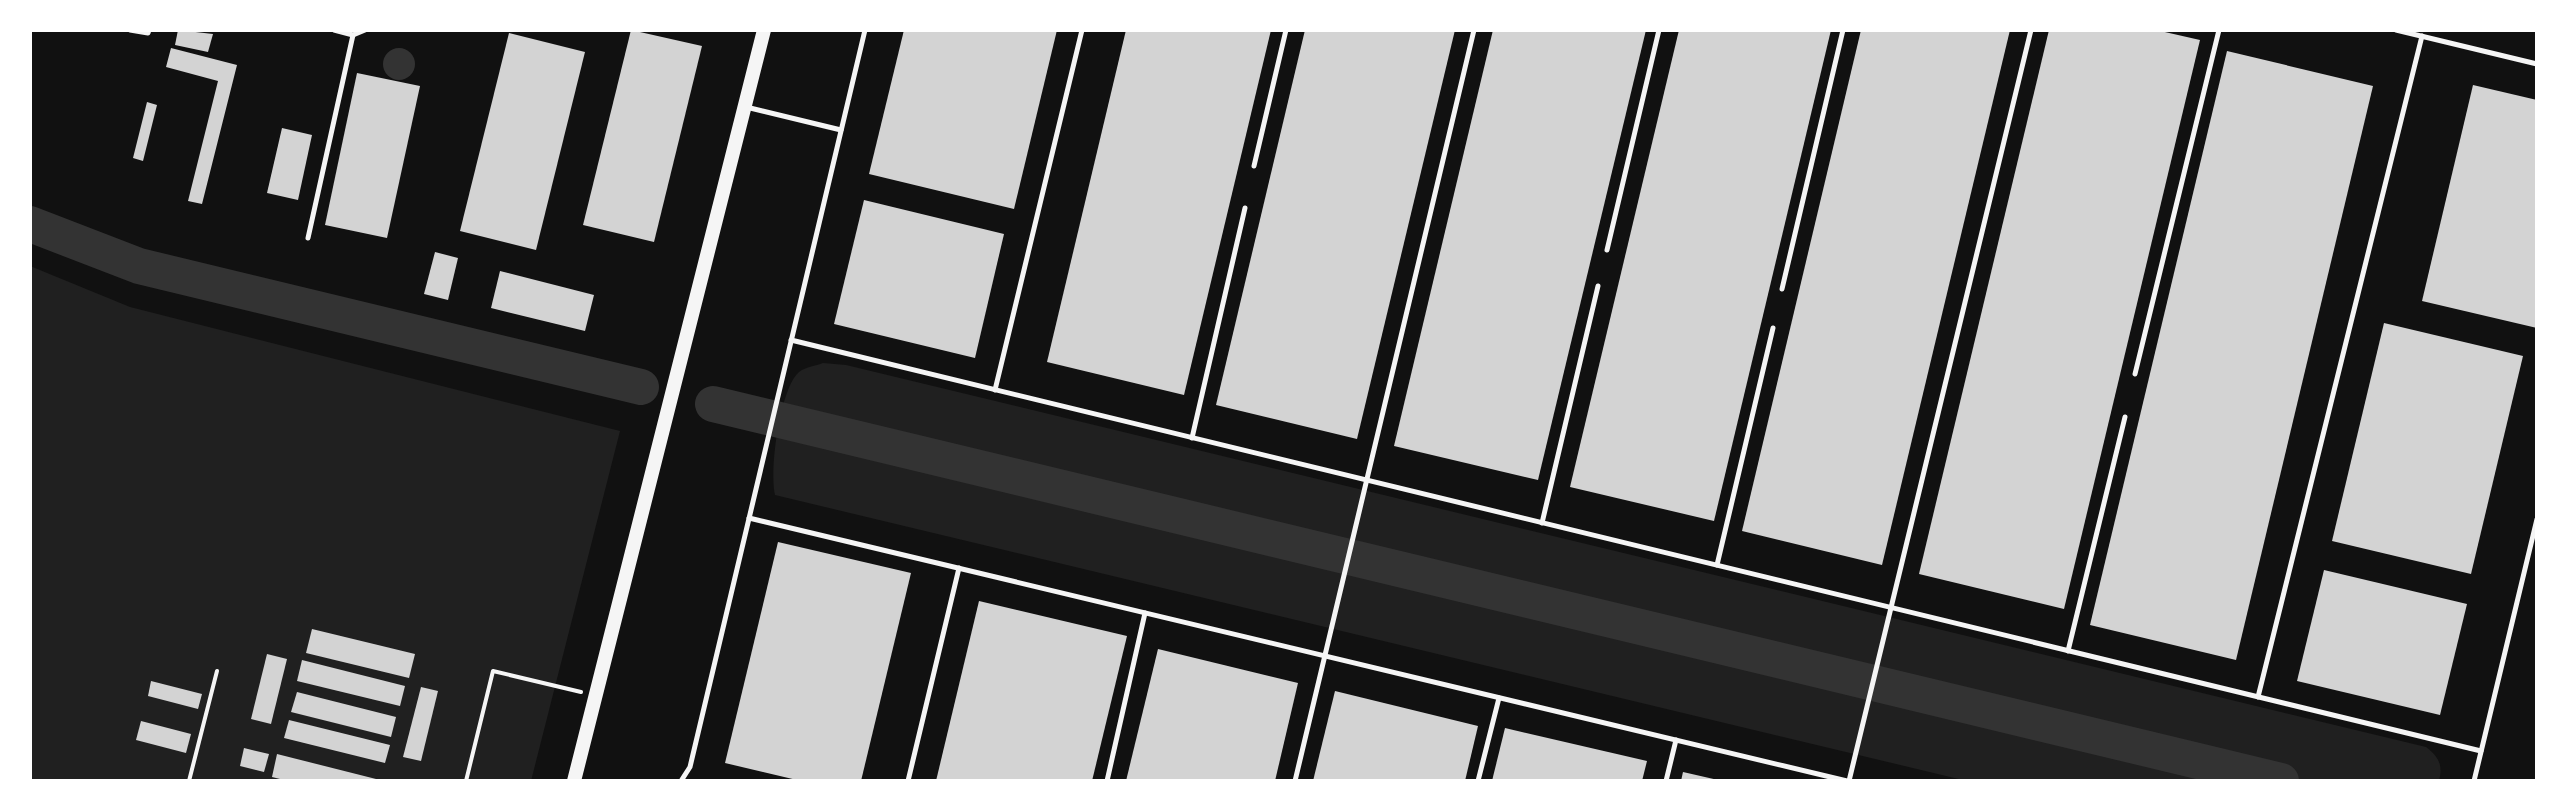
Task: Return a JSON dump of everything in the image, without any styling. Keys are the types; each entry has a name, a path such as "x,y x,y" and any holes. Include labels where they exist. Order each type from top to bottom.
{"street":[{"path":"574,781 764,30"}],"lane":[{"path":"130,30 148,33 149,30"},
{"path":"334,30 353,35 365,30"},
{"path":"681,781 690,767 865,30"},
{"path":"995,390 1082,30"},
{"path":"1254,166 1286,30"},
{"path":"1295,781 1474,30"},
{"path":"1607,250 1659,30"},
{"path":"1782,289 1843,30"},
{"path":"749,518 1848,781 2031,30"},
{"path":"2135,374 2219,30"},
{"path":"2396,30 2537,64"},
{"path":"308,238 353,35"},
{"path":"2258,697 2422,36"},
{"path":"746,107 841,130"},
{"path":"1192,438 1245,208"},
{"path":"1542,523 1598,286"},
{"path":"1717,565 1773,328"},
{"path":"791,340 2481,751"},
{"path":"2068,651 2125,417"},
{"path":"2474,781 2537,519"},
{"path":"908,781 959,568"},
{"path":"1107,781 1145,613"},
{"path":"1478,781 1499,698"},
{"path":"1666,781 1676,740"}],"path":[{"path":"189,781 217,671"},
{"path":"466,781 493,671 595,696"}],"shaded area":[{"path":"399,48 410,53 415,64 410,75 399,80 388,75 383,64 388,53"},
{"path":"30,266 130,307 620,431 531,781 30,781"},
{"path":"823,363 846,365 2426,747 2439,762 2439,781 1967,781 775,495 775,450 786,395 799,372"}],"building":[{"path":"178,30 213,34 208,52 175,45"},
{"path":"631,30 702,46 654,242 583,225"},
{"path":"904,30 1057,30 1014,209 869,174"},
{"path":"1126,30 1271,30 1184,395 1047,362"},
{"path":"1305,30 1455,30 1357,439 1216,405"},
{"path":"1493,30 1646,30 1538,480 1394,446"},
{"path":"1679,30 1831,30 1714,521 1570,487"},
{"path":"1861,30 2010,30 1882,565 1742,531"},
{"path":"2049,30 2156,30 2200,40 2064,609 1919,574"},
{"path":"509,33 585,52 536,250 460,231"},
{"path":"171,48 237,65 202,204 188,201 218,81 166,67"},
{"path":"2227,51 2373,86 2236,660 2090,625"},
{"path":"357,73 420,86 387,238 325,225"},
{"path":"2473,85 2537,100 2537,328 2422,301"},
{"path":"147,102 157,105 143,161 133,158"},
{"path":"282,128 312,135 298,200 267,193"},
{"path":"864,200 1004,234 975,358 834,324"},
{"path":"435,252 458,258 448,300 424,294"},
{"path":"500,271 594,295 585,331 491,308"},
{"path":"2384,323 2523,356 2471,574 2332,541"},
{"path":"778,542 911,573 861,781 801,781 725,763"},
{"path":"2324,570 2467,604 2440,715 2297,681"},
{"path":"979,601 1127,636 1092,781 936,781"},
{"path":"312,629 415,654 409,678 306,653"},
{"path":"1158,649 1298,683 1275,781 1126,781"},
{"path":"267,654 287,659 271,724 251,719"},
{"path":"302,660 405,686 400,706 297,681"},
{"path":"151,681 202,694 198,709 148,696"},
{"path":"421,687 438,691 421,761 403,757"},
{"path":"1335,691 1478,726 1465,781 1313,781"},
{"path":"297,692 396,717 391,737 291,712"},
{"path":"289,720 390,745 385,763 284,738"},
{"path":"141,721 191,734 186,753 136,740"},
{"path":"1505,728 1647,761 1642,781 1492,781"},
{"path":"244,748 269,754 264,772 240,766"},
{"path":"277,754 380,781 288,781 272,777"},
{"path":"1683,772 1718,780 1681,781"}],"waterway":[{"path":"30,224 139,266 641,387"},
{"path":"713,404 2281,781"}]}
